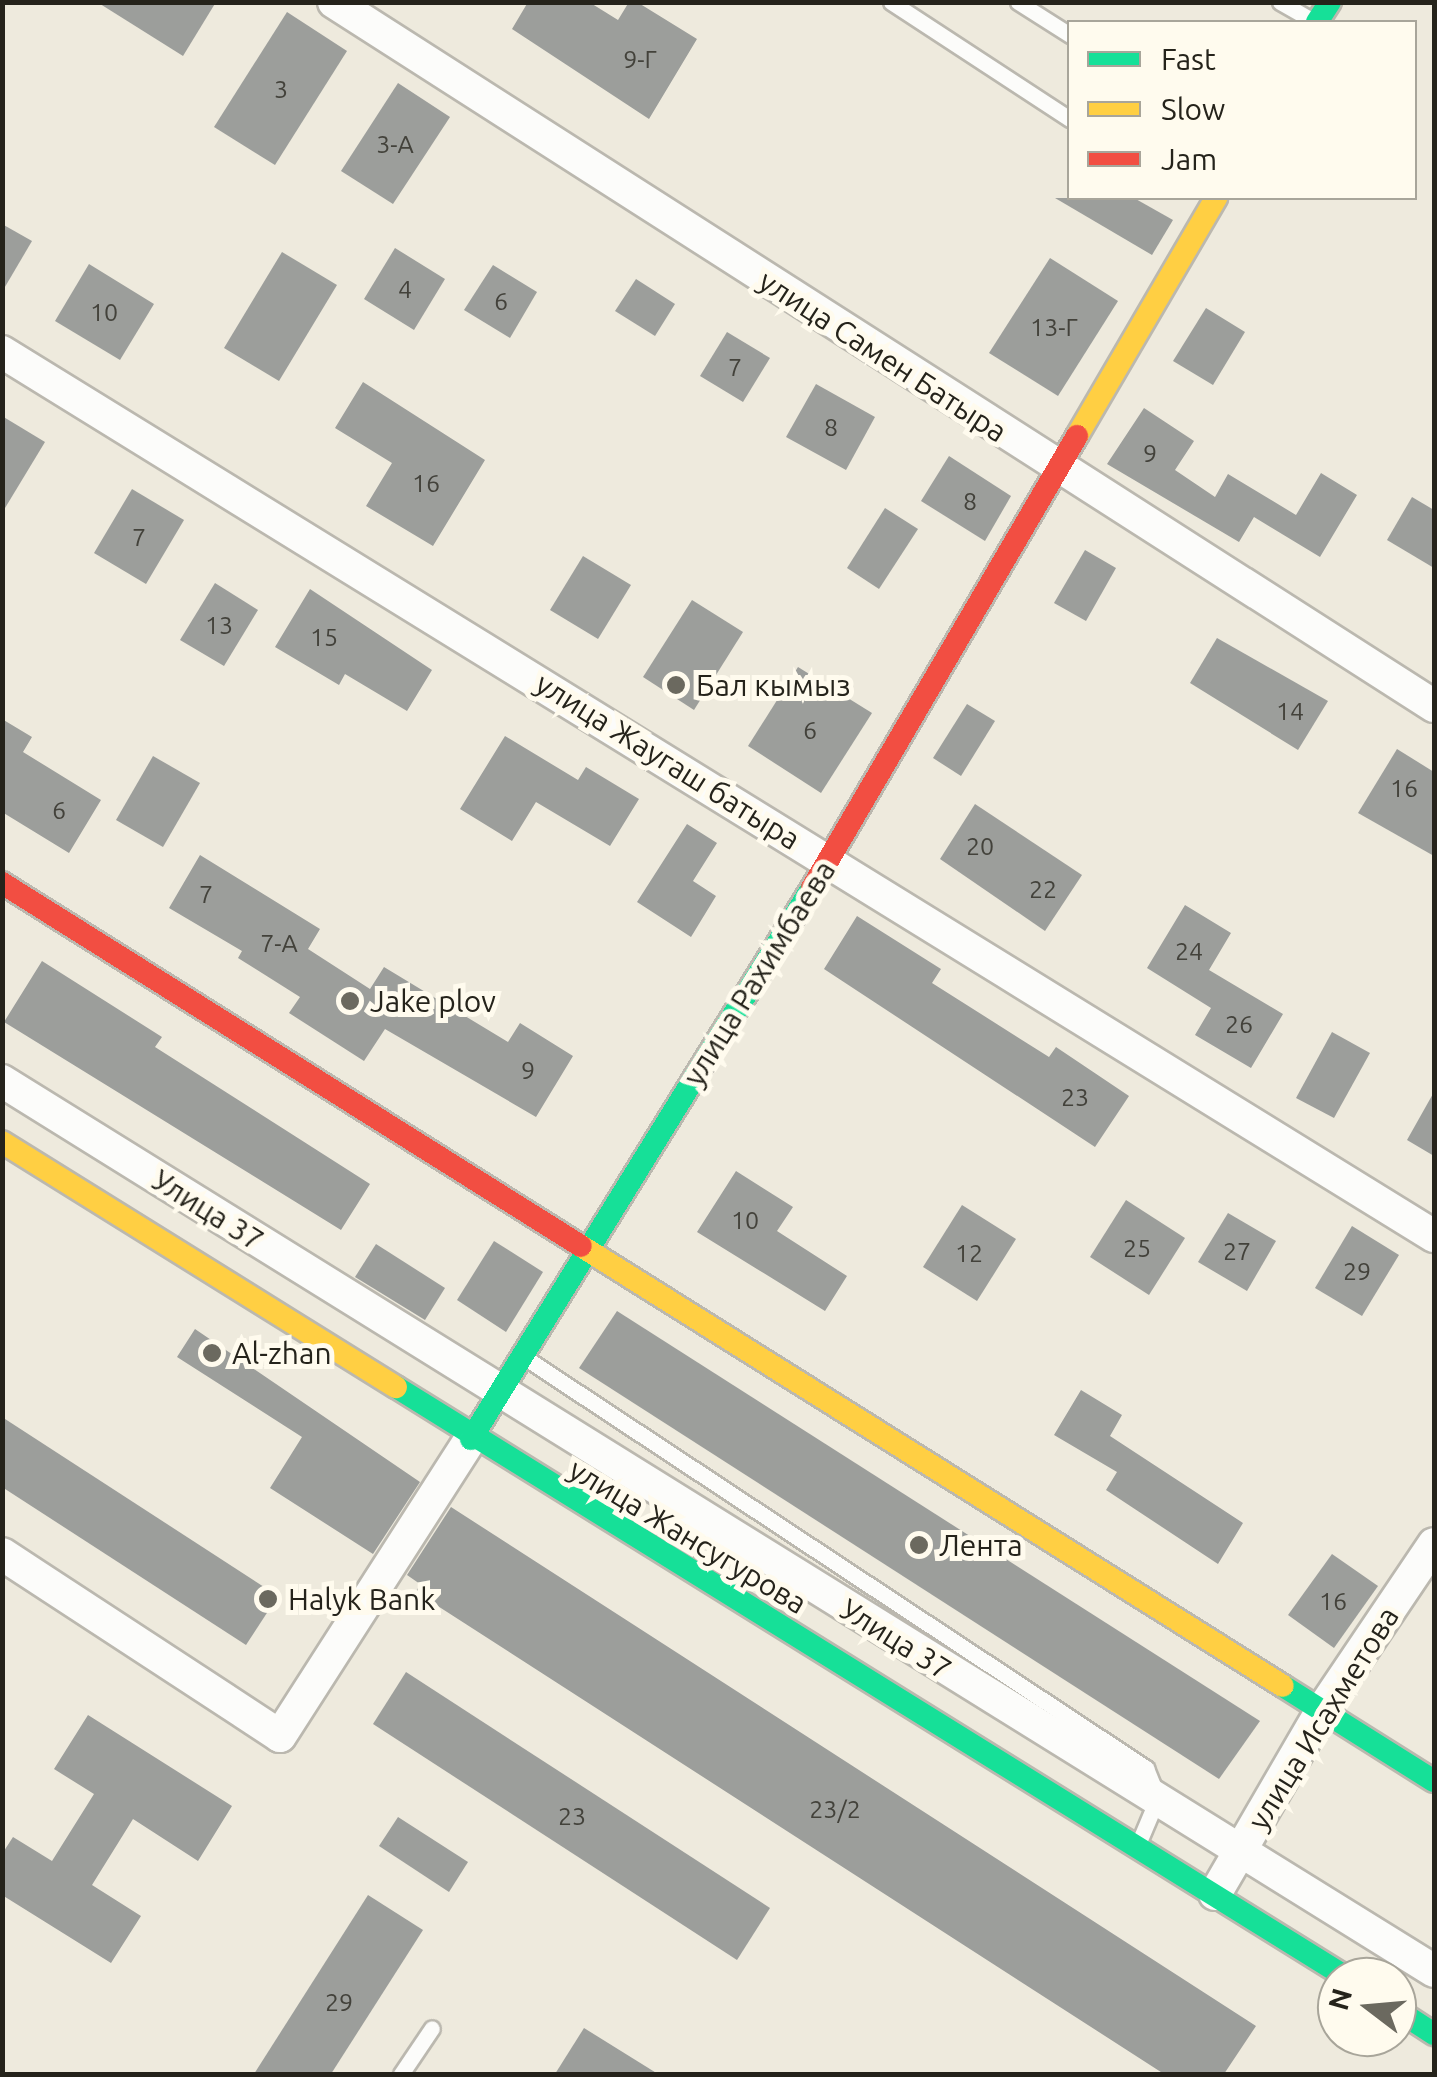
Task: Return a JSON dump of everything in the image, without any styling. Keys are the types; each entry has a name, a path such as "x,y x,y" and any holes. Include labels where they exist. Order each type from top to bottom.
{"street":[{"name":"улица Самен Батыра","path":"334,2 1058,469 1434,706"},
{"name":"улица Рахимбаева","path":"2,1554 280,1736 471,1439 830,860 1058,469 1205,202"},
{"name":"улица Жаугаш батыра","path":"2,352 1434,1236"},
{"path":"2,883 590,1246 1434,1782"},
{"name":"Улица 37","path":"2,1081 1434,1971"},
{"name":"улица Жансугурова","path":"2,1142 471,1439 1317,1959"},
{"name":"улица Исахметова","path":"1215,1894 1322,1710 1434,1544"}],"lane":[{"path":"892,2 1067,117"},
{"path":"1018,2 1067,33"},
{"path":"1280,2 1312,20"},
{"path":"522,1355 1146,1768 1157,1809 1136,1845"},
{"path":"401,2074 432,2028"}],"building":[{"path":"97,2 216,2 183,56"},
{"path":"528,2 589,2 618,20 629,2 637,2 697,39 649,119 512,29"},
{"path":"287,12 347,51 275,165 214,127"},
{"path":"398,83 450,117 393,204 341,171"},
{"path":"1055,198 1138,200 1173,220 1152,255"},
{"path":"2,224 32,241 2,292"},
{"path":"395,248 445,279 414,330 364,299"},
{"path":"282,252 337,285 279,381 224,348"},
{"path":"1050,258 1118,301 1058,396 989,353"},
{"path":"89,264 154,304 120,360 55,321"},
{"path":"493,265 537,292 510,338 464,310"},
{"path":"636,279 675,304 655,336 615,311"},
{"path":"1206,308 1245,332 1213,385 1173,361"},
{"path":"727,332 770,358 743,402 700,376"},
{"path":"363,382 485,460 433,546 366,506 392,463 335,428"},
{"path":"816,384 875,417 846,470 786,437"},
{"path":"1144,408 1194,441 1175,470 1215,497 1228,474 1296,515 1321,473 1357,495 1320,557 1254,517 1239,542 1107,464"},
{"path":"2,416 45,442 2,513"},
{"path":"949,456 1011,496 985,541 921,501"},
{"path":"132,489 184,520 146,584 94,553"},
{"path":"1412,497 1434,510 1434,568 1387,540"},
{"path":"885,508 918,529 879,589 847,568"},
{"path":"1085,550 1116,568 1086,621 1054,603"},
{"path":"583,556 631,585 598,639 550,610"},
{"path":"215,583 258,610 224,666 180,640"},
{"path":"310,589 432,670 407,711 345,674 339,685 275,647"},
{"path":"692,600 743,632 694,710 643,677"},
{"path":"1217,638 1328,701 1298,750 1190,683"},
{"path":"798,667 872,713 821,793 748,746"},
{"path":"967,704 995,721 961,776 933,758"},
{"path":"2,719 32,737 23,752 101,800 69,853 2,812"},
{"path":"505,736 578,780 586,767 639,799 610,846 536,802 512,841 460,809"},
{"path":"1397,749 1434,772 1434,856 1358,813"},
{"path":"153,756 200,783 163,847 116,820"},
{"path":"975,804 1082,875 1045,931 940,859"},
{"path":"687,824 717,843 693,881 716,896 691,937 637,902"},
{"path":"200,855 320,929 308,949 370,989 384,967 508,1042 520,1023 573,1056 536,1117 385,1029 364,1061 289,1013 300,997 238,958 242,951 169,908"},
{"path":"1185,905 1231,933 1209,970 1283,1014 1251,1068 1195,1035 1211,1008 1147,968"},
{"path":"857,916 941,969 932,983 1049,1057 1056,1047 1129,1096 1095,1147 824,969"},
{"path":"42,961 162,1037 155,1047 370,1184 341,1230 4,1022"},
{"path":"1332,1032 1370,1053 1334,1118 1296,1098"},
{"path":"1434,1092 1434,1156 1407,1140"},
{"path":"736,1171 793,1207 777,1231 847,1276 825,1311 697,1232"},
{"path":"1126,1200 1185,1238 1149,1295 1090,1257"},
{"path":"962,1205 1016,1239 977,1301 923,1267"},
{"path":"1228,1213 1276,1241 1247,1291 1198,1262"},
{"path":"1352,1226 1399,1255 1362,1316 1315,1288"},
{"path":"494,1241 543,1272 506,1332 457,1300"},
{"path":"376,1244 445,1288 425,1320 355,1277"},
{"name":"Лента","path":"617,1311 1260,1721 1219,1779 579,1368"},
{"path":"195,1329 420,1482 373,1554 270,1488 302,1437 177,1357"},
{"path":"1081,1390 1122,1415 1110,1436 1243,1523 1218,1564 1106,1490 1117,1472 1054,1435"},
{"path":"2,1417 278,1596 246,1645 2,1487"},
{"path":"451,1507 1256,2026 1224,2074 1164,2074 416,1592 420,1584 407,1575"},
{"path":"1332,1554 1378,1586 1334,1648 1288,1615"},
{"path":"406,1672 770,1908 737,1960 373,1724"},
{"path":"88,1715 232,1806 198,1861 133,1819 92,1885 141,1916 111,1963 2,1895 2,1854 13,1837 52,1861 94,1794 54,1769"},
{"path":"398,1817 468,1862 449,1892 379,1846"},
{"path":"368,1895 423,1930 331,2074 254,2074"},
{"path":"584,2028 658,2074 555,2074"}],"traffic: fast":[{"path":"1318,20 1330,2"},
{"path":"471,1439 812,888"},
{"path":"396,1387 1317,1959"},
{"path":"1283,1686 1434,1781"},
{"path":"1417,2023 1434,2034"}],"traffic: slow":[{"path":"1077,436 1215,200"},
{"path":"2,1142 396,1387"},
{"path":"581,1246 1283,1686"}],"traffic: jam":[{"path":"812,888 1077,436"},
{"path":"2,883 581,1246"}],"place":[{"name":"Бал кымыз","path":"676,685"},
{"name":"Jake plov","path":"350,1001"},
{"name":"Al-zhan","path":"212,1353"},
{"name":"Лента","path":"919,1545"},
{"name":"Halyk Bank","path":"268,1599"}]}
